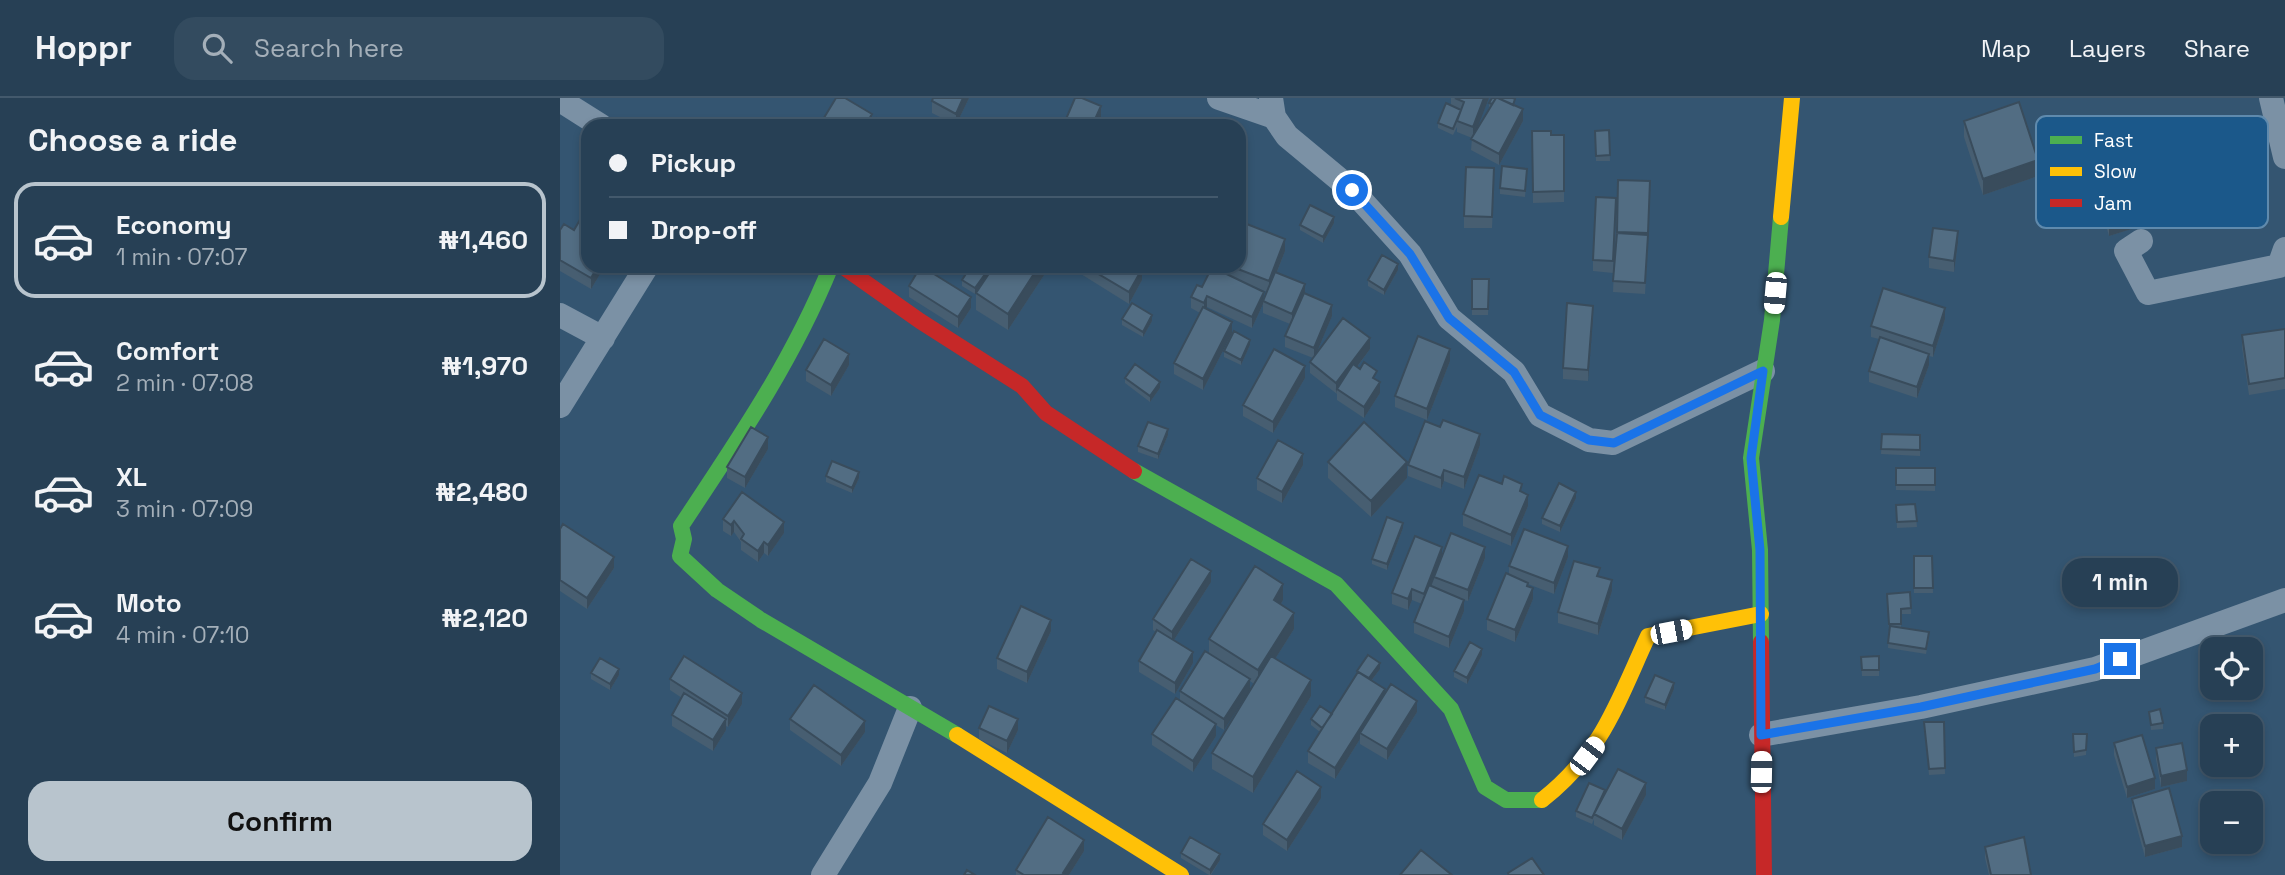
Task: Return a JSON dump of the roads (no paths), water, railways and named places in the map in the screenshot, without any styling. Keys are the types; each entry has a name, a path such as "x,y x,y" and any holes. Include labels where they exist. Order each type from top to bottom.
{"street":[{"path":"1219,98 1272,108 1287,136 1352,190 1410,254 1449,318 1514,372 1540,415 1564,428 1589,440 1614,443 1763,371"},
{"path":"1764,875 1762,614 1760,550 1751,458 1772,320 1793,98"},
{"path":"2270,98 2285,157"},
{"path":"560,100 590,119"},
{"path":"2141,241 2126,251 2148,293 2283,265"},
{"path":"560,406 644,273"},
{"path":"828,273 807,325 769,392 681,526 684,539 680,556 692,569 738,604 1020,771 1181,875"},
{"path":"852,273 920,321 1022,386 1046,412 1115,460 1336,584 1451,709 1485,787 1506,800 1542,800 1572,776 1602,736 1648,636 1762,614"},
{"path":"560,314 603,338"},
{"path":"1761,735 1921,707 2095,669 2285,600"},
{"path":"823,875 880,782 911,708"}]}
